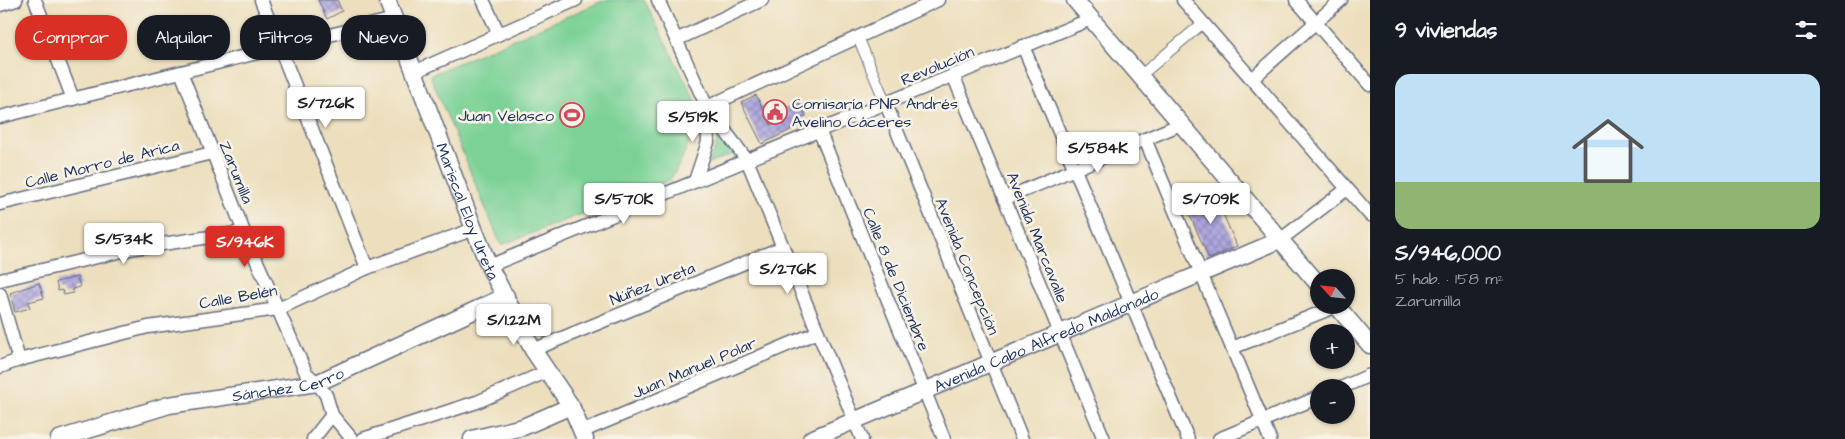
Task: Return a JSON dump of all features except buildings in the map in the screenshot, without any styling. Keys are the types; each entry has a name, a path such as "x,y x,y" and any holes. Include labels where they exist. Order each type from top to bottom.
{"street":[{"path":"0,5 16,0"},
{"path":"35,0 73,99"},
{"path":"261,0 267,15"},
{"name":"Mariscal Eloy Ureta","path":"387,0 393,15"},
{"path":"484,0 499,34"},
{"path":"658,0 707,107 747,160 862,439"},
{"path":"676,40 762,0"},
{"path":"707,107 938,0"},
{"path":"1075,0 1310,275"},
{"path":"1183,0 1370,215"},
{"path":"1296,0 1370,85"},
{"path":"1252,79 1341,0"},
{"path":"414,72 573,1"},
{"name":"Revolución","path":"490,266 1091,18"},
{"path":"1140,76 1203,23"},
{"path":"858,37 886,104"},
{"path":"1023,46 1188,439"},
{"path":"0,117 240,58"},
{"path":"284,60 366,268"},
{"name":"Mariscal Eloy Ureta","path":"409,60 490,266 534,350 571,406 583,435"},
{"name":"Zarumilla","path":"181,72 244,232 306,373 326,395 332,415 352,439"},
{"name":"Avenida Marcavalle","path":"953,75 1104,439"},
{"name":"Avenida Concepción","path":"886,104 1022,439"},
{"path":"695,181 708,142 707,107"},
{"path":"1004,199 1181,124"},
{"name":"Calle 8 de Diciembre","path":"819,130 944,439"},
{"path":"1145,140 1270,439"},
{"name":"Calle Morro de Arica","path":"0,204 212,153"},
{"path":"1280,240 1348,189"},
{"name":"Calle Belén","path":"0,367 19,360 148,327 278,309 366,268 474,229"},
{"path":"0,280 135,248 244,232"},
{"name":"Avenida Cabo Alfredo Maldonado","path":"811,439 1280,240"},
{"name":"Núñez Ureta","path":"534,350 783,247"},
{"path":"0,294 19,360"},
{"name":"Sánchez Cerro","path":"59,439 169,405 316,383 506,296"},
{"path":"1232,348 1314,314"},
{"path":"1344,314 1370,345"},
{"name":"Juan Manuel Polar","path":"583,435 818,332"},
{"path":"363,439 477,402 548,371"},
{"path":"1355,382 1370,376"},
{"path":"1219,439 1310,401"},
{"path":"472,439 524,433 571,406"},
{"path":"313,439 332,415"}],"green space":[{"name":"Juan Velasco","path":"605,0 644,0 698,106 694,126 684,153 670,180 501,245 430,75"},
{"path":"720,130 734,154 709,163 716,146"}],"place":[{"name":"Comisaría PNP Andrés Avelino Cáceres","path":"775,112"},
{"name":"Juan Velasco","path":"572,115"}]}
